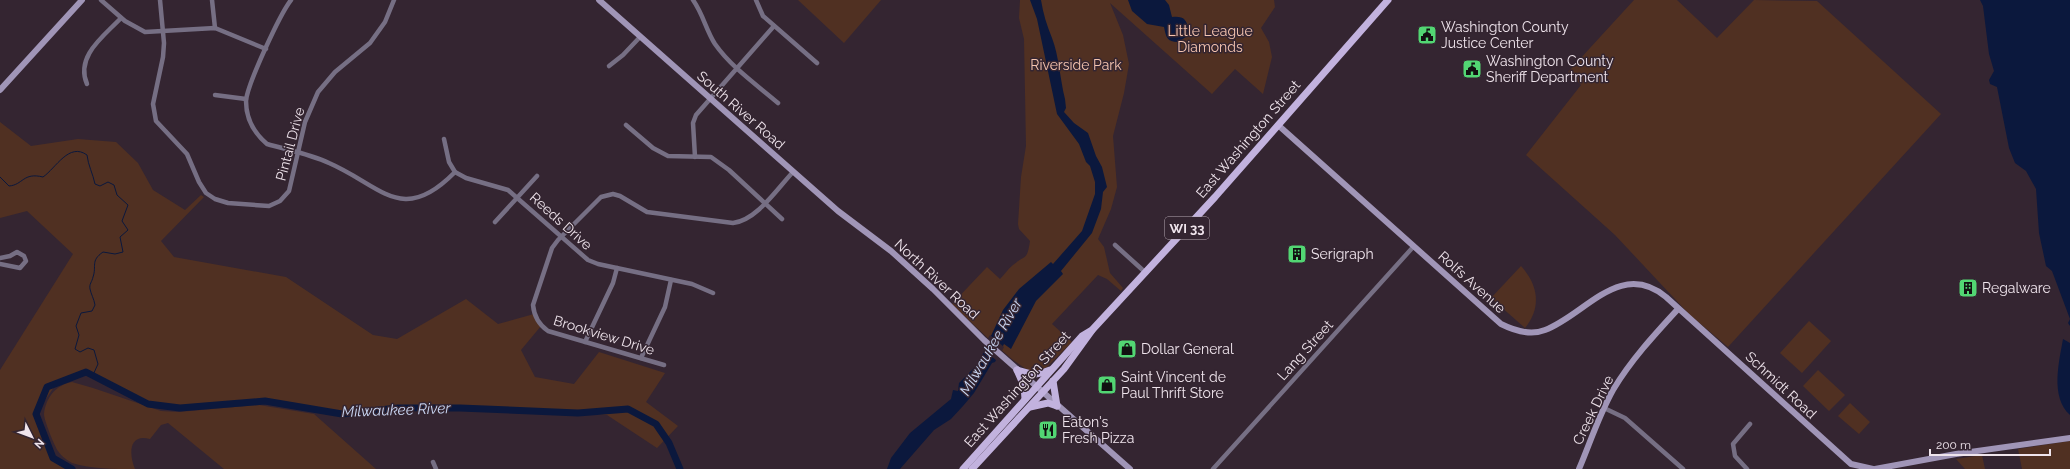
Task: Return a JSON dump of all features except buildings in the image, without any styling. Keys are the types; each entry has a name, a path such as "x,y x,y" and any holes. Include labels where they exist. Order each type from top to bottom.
{"main road":[{"name":"East Washington Street","path":"962,469 1082,336 1093,329 1147,273 1388,0"},
{"name":"East Washington Street","path":"972,469 1053,381 1087,340 1093,329"},
{"path":"1017,370 1039,375 1052,369"},
{"path":"1017,370 1024,386 1025,399"},
{"path":"1028,408 1044,403 1058,406 1053,381"}],"street":[{"path":"0,90 82,0"},
{"path":"100,0 136,29 145,32 215,28 266,48"},
{"path":"160,0 164,32"},
{"path":"212,0 215,28"},
{"path":"290,0 266,48 246,99 250,124 259,137 268,144 330,163 384,193 401,199 421,197 434,191 455,172 449,162 444,139"},
{"name":"Pintail Drive","path":"164,32 163,57 152,104 156,121 187,154 199,182 206,193 215,199 228,204 270,206 280,201 289,191 305,122 318,92 335,72 370,43 385,22 394,0"},
{"name":"South River Road","path":"599,0 838,211 871,235"},
{"path":"693,0 714,43 722,54 778,103"},
{"path":"756,0 764,16 817,63"},
{"path":"87,84 84,62 88,54 121,18"},
{"path":"695,157 693,123 696,115 774,26"},
{"path":"609,66 623,55 640,37"},
{"path":"216,95 246,99"},
{"path":"626,125 653,148 668,156 711,157 729,170 782,219"},
{"name":"Rolfs Avenue","path":"1278,125 1501,324 1518,331 1534,333 1545,330 1604,293 1620,286 1634,284 1647,286 1659,291 1678,309"},
{"name":"Reeds Drive","path":"455,172 466,178 500,186 518,197 588,260 617,268 692,284 713,293"},
{"path":"764,203 793,172"},
{"path":"495,222 537,176"},
{"name":"Brookview Drive","path":"664,365 548,331 541,326 534,314 533,305 552,248 594,202 606,194 620,196 647,212 734,223 740,222 752,216 764,203"},
{"name":"North River Road","path":"871,235 933,289 984,340 1042,393 1130,469"},
{"path":"1115,245 1147,273"},
{"name":"Lang Street","path":"1213,469 1414,246"},
{"path":"0,258 10,256 17,252 24,256 26,261 20,268 0,264"},
{"path":"585,342 613,283 617,268"},
{"path":"641,358 665,307 671,280"},
{"name":"Creek Drive","path":"1579,469 1604,408 1638,354 1678,309"},
{"name":"Schmidt Road","path":"1678,309 1851,467 1874,469 1956,454 2070,438"},
{"path":"1604,408 1625,418 1683,469"},
{"path":"1747,469 1735,456 1733,444 1750,424"},
{"path":"434,462 436,469"}],"green space":[{"path":"798,0 881,0 844,43"},
{"name":"Riverside Park","path":"1020,0 1274,0 1275,7 1261,28 1269,42 1272,57 1263,94 1235,69 1212,94 1110,3 1123,35 1129,64 1124,93 1113,136 1117,187 1111,209 1098,239 1104,247 1110,273 1123,288 1121,291 1107,279 1098,275 1052,324 1072,342 1043,371 1031,371 1024,368 991,341 952,304 987,267 1000,279 1028,252 1030,241 1019,229 1018,224 1021,177 1026,146 1024,39 1019,18"},
{"path":"1634,0 1677,0 1717,38 1754,0 1817,1 1941,114 1728,347 1689,314 1615,235 1526,155 1581,85 1568,72"},
{"path":"0,122 31,146 78,139 116,142 138,163 153,190 185,210 201,195 204,197 161,241 174,257 286,277 373,335 397,339 466,299 498,324 534,314 541,326 521,350 535,377 574,384 599,352 665,373 646,402 678,426 657,448 607,415 495,409 342,414 265,401 207,407 164,407 148,404 86,372 54,387 36,414 53,458 72,469 0,469 0,370 73,254 27,211 0,218"},
{"path":"1521,266 1531,281 1536,296 1534,312 1525,328 1491,298"},
{"path":"1809,321 1831,341 1802,373 1780,353"},
{"path":"1818,370 1845,395 1829,411 1803,386"},
{"path":"72,382 161,411 178,412 259,405 314,414 376,469 224,469 168,423 161,425 150,439 143,438 134,442 131,452 135,469 95,468 72,463 62,456 54,444 44,414 47,402 53,393 61,386"},
{"path":"1850,403 1870,422 1859,434 1838,416"},
{"path":"2070,441 2070,469 2022,469 2018,449"},
{"path":"1982,455 1985,469 1965,469 1956,459"}],"water":[{"path":"1030,0 1041,0 1045,19 1058,60 1065,99 1066,108 1064,112 1074,123 1088,133 1096,156 1102,167 1107,187 1103,192 1101,209 1092,233 1061,271 1063,274 1036,301 1011,349 1004,344 995,362 992,363 974,393 951,419 934,430 900,469 887,469 891,458 910,433 951,399 953,390 958,391 959,383 978,364 1003,310 1019,289 1051,262 1053,264 1082,231 1095,194 1095,182 1090,166 1086,162 1079,144 1057,114 1037,19"},
{"path":"1128,0 1165,0 1169,5 1172,17 1182,18 1187,23 1189,30 1186,37 1178,42 1169,40 1166,36 1164,27 1147,24 1132,11"},
{"path":"1980,0 2070,0 2070,319 2052,271 2046,266 2039,233 2036,189 2026,171 2015,163 2009,148 1997,87 1990,84 1989,80 1994,71 1989,54 1983,6"},
{"path":"2063,339 2070,343 2070,415 2064,408 2058,389 2058,368"}],"pier":[{"path":"990,335 1004,347 997,361 982,348"}],"waterway":[{"path":"0,177 9,186 14,185 27,177 43,177 63,158 74,152 80,152 87,155 95,184 100,186 108,182 114,185 117,195 128,205 122,221 128,230 120,237 123,252 115,254 103,252 95,261 93,279 90,284 90,291 95,305 92,311 81,313 76,326 79,335 75,349 80,352 88,348 94,350 98,364 93,375"},
{"name":"Milwaukee River","path":"72,469 53,458 36,414 47,387 86,372 148,404 180,408 265,401 342,414 398,408 460,408 578,413 628,409 656,424 669,443 680,469"}],"place":[{"name":"Washington County Justice Center","path":"1427,35"},
{"name":"Washington County Sheriff Department","path":"1472,69"},
{"name":"Serigraph","path":"1297,254"},
{"name":"Regalware","path":"1968,288"},
{"name":"Dollar General","path":"1127,349"},
{"name":"Saint Vincent de Paul Thrift Store","path":"1107,385"},
{"name":"Eaton's Fresh Pizza","path":"1048,430"}],"park label":[{"name":"Little League Diamonds","path":"1210,40"}]}
